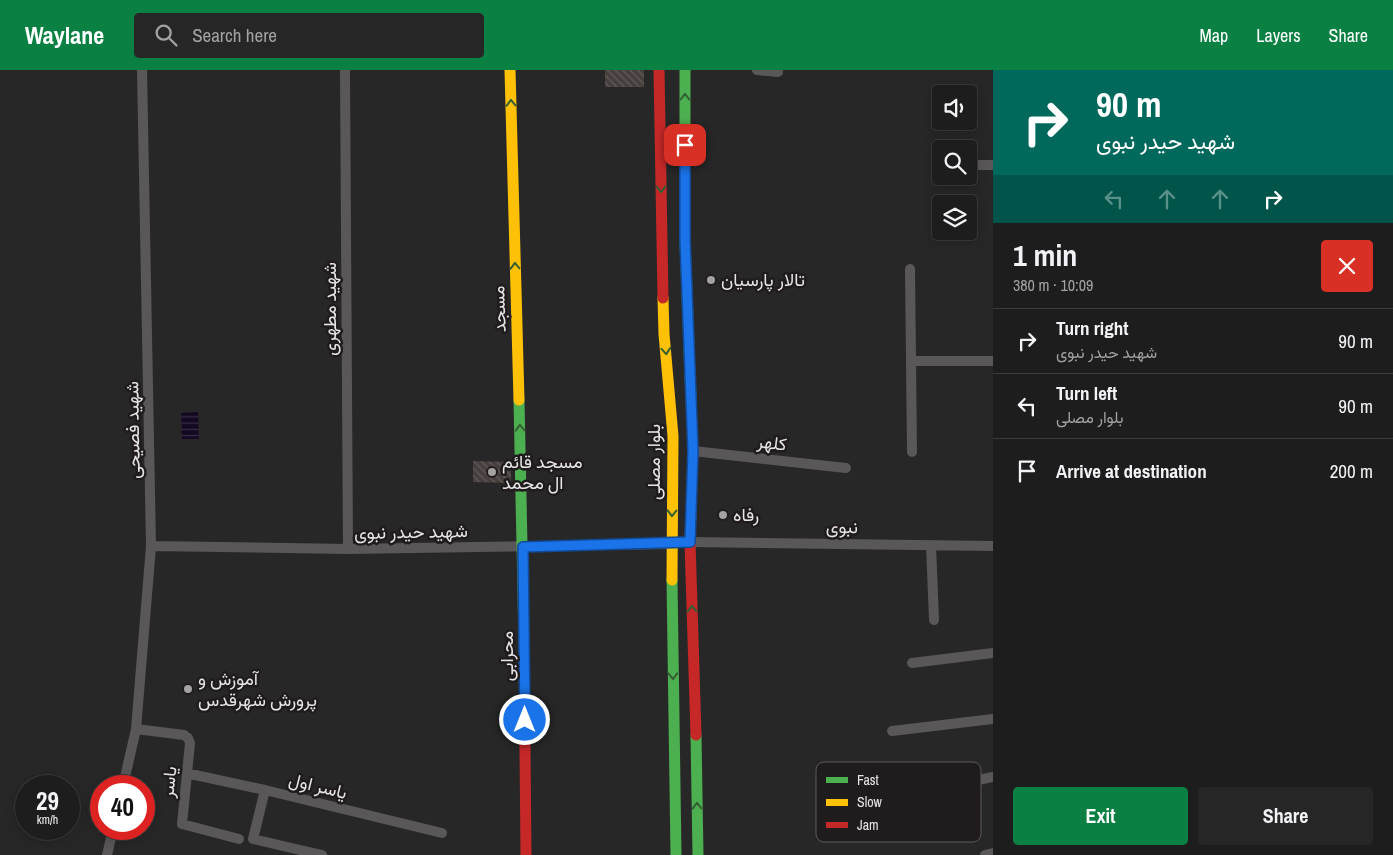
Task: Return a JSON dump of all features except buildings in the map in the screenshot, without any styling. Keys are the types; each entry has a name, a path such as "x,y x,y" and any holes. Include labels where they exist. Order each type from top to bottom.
{"main road":[{"name":"مسجد","path":"510,70 523,547"},
{"name":"بلوار مصلی","path":"659,70 664,334 673,436 671,544 676,855"},
{"path":"685,70 685,239 693,451 690,542 698,855"},
{"path":"671,544 690,542"},
{"name":"محرابی","path":"523,547 526,855"}],"street":[{"name":"شهید فصیحی","path":"126,775 136,729 151,546 142,70"},
{"name":"شهید مطهری","path":"345,70 348,549"},
{"path":"757,70 778,72"},
{"path":"977,165 993,165"},
{"path":"910,269 912,452"},
{"path":"911,362 993,361"},
{"name":"کلهر","path":"693,451 846,468"},
{"name":"نبوی","path":"690,542 993,546"},
{"name":"شهید حیدر نبوی","path":"151,546 348,549 671,544"},
{"path":"931,545 934,620"},
{"path":"912,663 993,654"},
{"path":"892,731 993,719"},
{"name":"یاسر","path":"136,729 184,735 188,738 190,743 182,824 239,839"},
{"name":"یاسر اول","path":"186,773 265,790 442,834"},
{"path":"265,790 253,839 322,855"},
{"path":"107,855 110,840"},
{"path":"985,855 993,853"}],"shaded area":[{"path":"198,412 199,439 182,439 181,413"}],"traffic: fast":[{"path":"685,70 685,239 691,400"},
{"path":"519,400 524,641"},
{"path":"672,580 676,855"},
{"path":"696,735 698,855"}],"traffic: slow":[{"path":"510,70 519,400"},
{"path":"663,298 664,334 673,436 672,580"}],"traffic: jam":[{"path":"659,70 663,298"},
{"path":"691,400 693,451 690,542 696,735"},
{"path":"524,641 526,855"}],"place":[{"name":"تالار پارسیان","path":"711,280"},
{"name":"مسجد قائم ال محمد","path":"492,472"},
{"name":"رفاه","path":"723,515"},
{"name":"آموزش و پرورش شهرقدس","path":"188,689"}],"route":[{"path":"525,720 523,547 690,542 693,451 685,239 685,145"}]}
